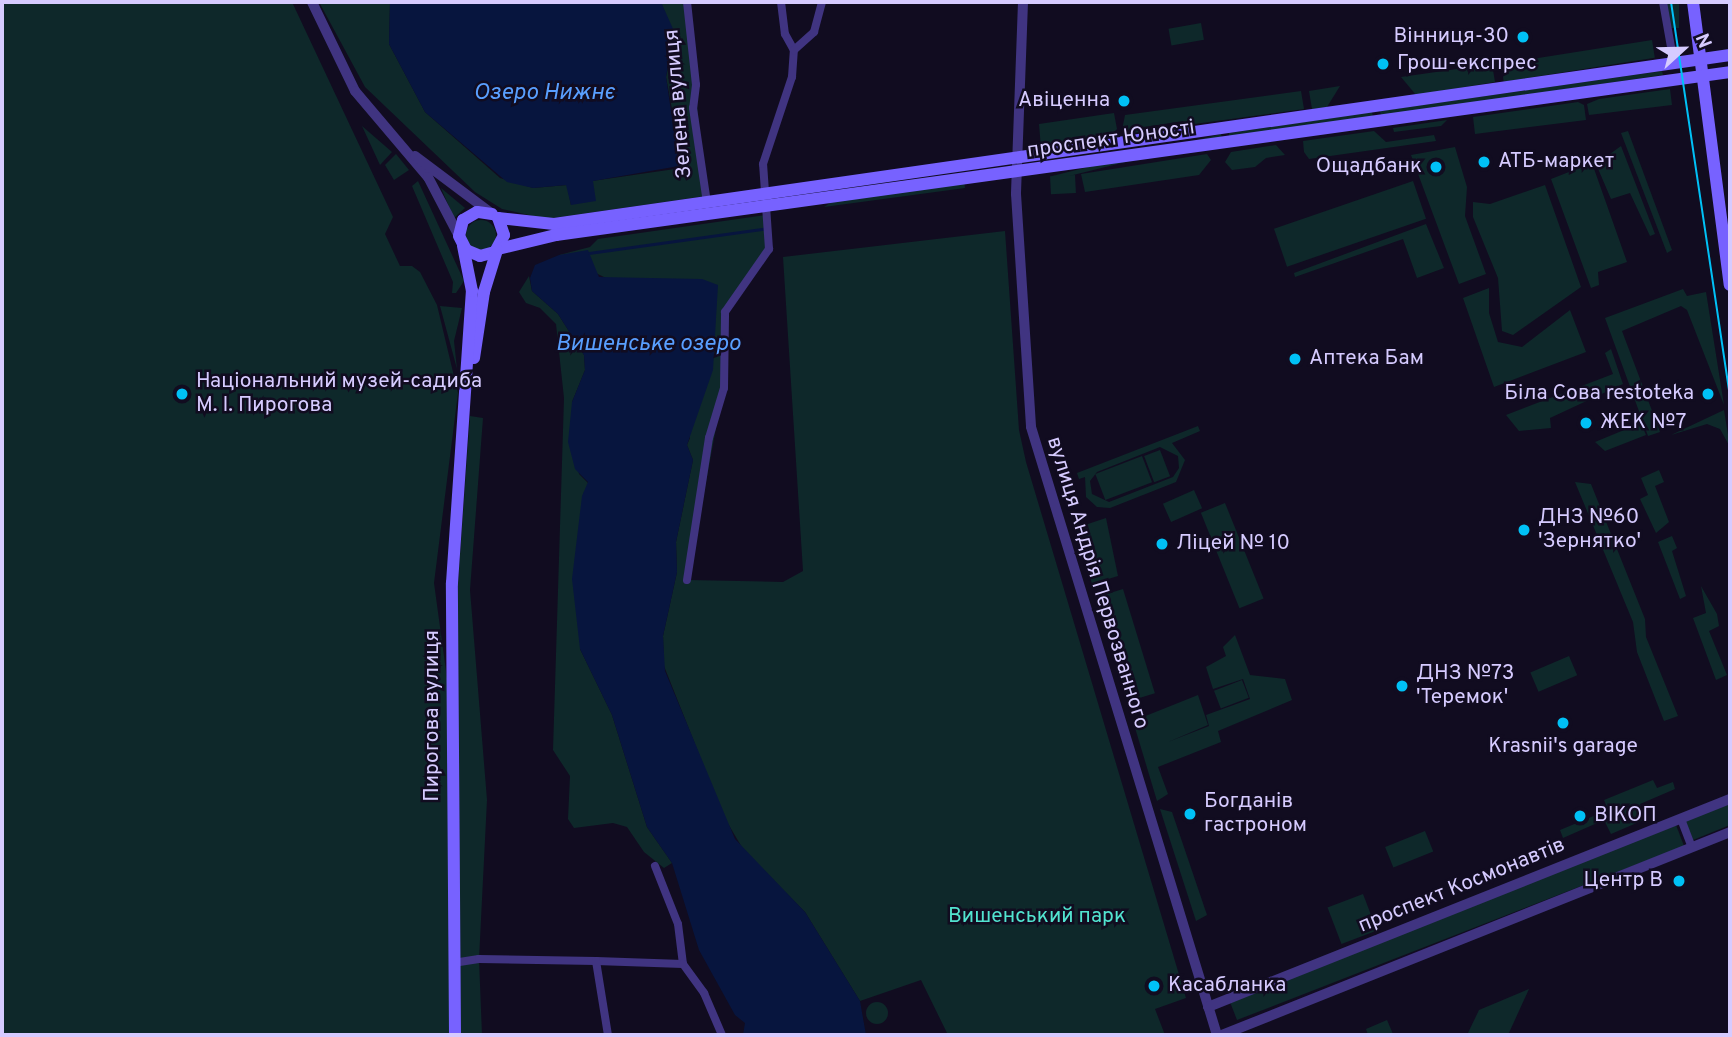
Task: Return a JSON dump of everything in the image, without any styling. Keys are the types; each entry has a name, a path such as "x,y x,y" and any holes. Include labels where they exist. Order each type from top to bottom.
{"main road":[{"path":"1693,2 1730,285"},
{"name":"проспект Юності","path":"498,249 556,235 1017,158 1730,55"},
{"name":"проспект Юності","path":"495,216 554,224 707,203 764,200 1016,172 1730,72"},
{"path":"1376,106 1379,122"},
{"path":"1224,128 1226,143"},
{"path":"469,215 495,216 504,235 498,249 480,256 461,241 469,215"},
{"name":"Пирогова вулиця","path":"456,1035 453,963 452,583 472,291 461,241"},
{"path":"487,284 515,247"},
{"name":"Пирогова вулиця","path":"466,396 487,284 498,249"}],"street":[{"name":"Пирогова вулиця","path":"312,2 361,101 410,152 495,216"},
{"name":"Зелена вулиця","path":"687,2 696,85 693,108 707,203"},
{"path":"687,580 709,438 724,388 723,317 729,301 751,280 769,249 763,164 792,77 794,50 785,34 781,2"},
{"path":"794,50 814,32 822,2"},
{"name":"вулиця Андрія Первозванного","path":"1023,2 1016,172 1029,403 1039,463 1208,1007 1220,1035"},
{"path":"1663,2 1674,64"},
{"name":"Пирогова вулиця","path":"410,152 461,241"},
{"name":"проспект Космонавтів","path":"1208,1007 1730,799"},
{"path":"1681,819 1692,847"},
{"path":"1220,1035 1730,832"},
{"path":"655,866 678,924 683,964 704,993 722,1035"},
{"path":"453,963 479,959 683,964"},
{"path":"596,961 608,1035"}],"green space":[{"path":"2,2 292,2 393,217 385,234 400,266 412,266 420,272 437,305 458,393 434,583 452,715 456,1035 2,1035"},
{"path":"319,2 390,2 389,44 425,112 500,178 533,188 567,185 571,205 592,181 675,169 681,157 666,77 674,39 661,2 687,2 706,196 546,219 502,209 475,192 365,87"},
{"path":"1666,2 1679,2 1679,28 1666,28"},
{"path":"1201,23 1204,40 1171,45 1169,29"},
{"path":"1652,40 1655,58 1504,82 1501,64"},
{"path":"1492,64 1495,82 1416,95 1401,77"},
{"path":"1662,71 1663,75 1381,116 1380,111"},
{"path":"1340,86 1327,107 1312,109 1309,91"},
{"path":"1670,89 1672,105 1589,115 1587,104 1599,99"},
{"path":"1301,91 1304,109 1187,125 1183,121 1151,126 1147,131 1125,134 1122,130 1125,115"},
{"path":"1578,102 1584,105 1586,120 1475,134 1473,117"},
{"path":"1372,112 1373,117 1229,137 1229,133"},
{"path":"1114,113 1117,129 1110,136 1041,148 1039,124"},
{"path":"1447,120 1441,126 1394,132 1393,128"},
{"path":"362,126 392,152 380,165"},
{"path":"1374,131 1386,142 1434,135 1436,141 1309,159 1304,152 1303,141"},
{"path":"1628,131 1672,250 1667,253 1621,133"},
{"path":"1221,134 1222,138 1052,180 1051,176"},
{"path":"1276,145 1285,155 1266,158 1255,167 1232,170 1225,162 1231,152"},
{"path":"1621,146 1655,234 1650,236 1630,193 1611,199 1596,164"},
{"path":"1455,147 1467,187 1465,216 1486,274 1459,284 1411,155"},
{"path":"396,154 409,170 394,180 385,165"},
{"path":"1207,154 1211,160 1199,175 1085,192 1081,174"},
{"path":"1592,163 1627,262 1598,272 1599,285 1591,288 1551,179"},
{"path":"1075,175 1076,193 1051,194 1050,176"},
{"path":"964,179 965,188 824,207 842,195"},
{"path":"418,181 464,281 456,293 452,293 453,282 412,186"},
{"path":"1413,181 1426,219 1287,267 1274,229"},
{"path":"1545,185 1581,287 1513,335 1502,331 1498,278 1473,217 1473,202 1490,204"},
{"path":"441,188 465,208 454,218"},
{"name":"Вишенський парк","path":"766,215 771,240 729,301 725,379 688,580 783,582 803,571 783,257 1005,231 1019,430 1026,462 1186,998 1155,1009 1165,1035 948,1035 921,980 860,1001 805,912 743,849 724,817 664,666 663,636 677,572 676,542 693,460 687,445 690,438 606,278 559,255 590,247 598,239"},
{"path":"481,220 492,224 496,235 492,246 481,250 470,246 466,235 470,224"},
{"path":"1426,224 1444,268 1417,278 1403,239 1295,277 1294,273"},
{"path":"529,276 532,291 558,314 584,355 585,370 572,402 579,474 589,484 583,494 580,649 612,715 647,827 672,863 664,868 644,852 627,827 613,823 574,828 568,819 570,776 553,750 564,398 556,324 540,308 526,303 519,292"},
{"path":"1489,288 1489,313 1498,342 1522,347 1570,310 1586,352 1494,387 1463,298"},
{"path":"1683,289 1687,296 1706,292 1724,405 1687,310 1681,306 1622,331 1660,432 1648,436 1605,318"},
{"path":"440,306 462,308 454,341 457,369"},
{"path":"1611,349 1623,384 1550,418 1551,428 1519,431 1506,415 1613,374 1605,353"},
{"path":"1724,410 1730,447 1720,429 1707,424 1671,435"},
{"path":"470,416 483,418 470,590 487,800 479,959 482,1035 461,1035 458,963 458,583"},
{"path":"1641,423 1646,435 1605,451 1595,442"},
{"path":"1198,426 1200,431 1172,443 1185,460 1176,482 1110,508 1097,507 1086,497 1085,477 1079,479 1077,473","holes":["1160,447 1178,456 1179,468 1173,477 1109,502 1092,494 1090,481 1097,472"]},
{"path":"1160,450 1170,476 1154,482 1144,456"},
{"path":"1142,456 1152,482 1105,500 1095,474"},
{"path":"1659,470 1664,482 1655,486 1669,522 1656,533 1640,499 1648,495 1641,478"},
{"path":"1575,482 1591,484 1645,619 1646,637 1678,716 1664,721 1637,652 1633,622"},
{"path":"1194,490 1202,508 1171,522 1163,504"},
{"path":"1225,503 1264,598 1239,608 1201,513"},
{"path":"1106,518 1118,576 1092,584 1076,528"},
{"path":"1672,536 1677,548 1672,551 1686,596 1680,599 1658,542"},
{"path":"1701,586 1717,614 1719,626 1709,631 1727,675 1716,680 1693,618 1706,613"},
{"path":"1123,589 1155,693 1128,701 1096,597"},
{"path":"1235,635 1250,675 1285,679 1292,700 1218,731 1221,742 1158,767 1168,794 1157,801 1133,721 1198,695 1208,725 1168,742 1209,726 1206,715 1250,699 1243,679 1213,689 1206,667 1226,656 1223,647"},
{"path":"1569,656 1577,675 1539,692 1530,672"},
{"path":"1242,680 1249,698 1221,708 1214,691"},
{"path":"1653,780 1657,788 1673,782 1675,789 1640,804 1646,819 1611,834 1604,820 1563,838 1560,830 1608,810 1604,800"},
{"path":"1730,803 1730,825 1693,840 1685,821"},
{"path":"1160,809 1172,812 1207,915 1196,921"},
{"path":"1676,825 1684,846 1237,1020 1230,1002"},
{"path":"1425,831 1433,851 1393,868 1385,847"},
{"path":"1363,894 1377,930 1342,944 1328,908"},
{"path":"1529,989 1508,1035 1467,1035 1479,1010"},
{"path":"877,1002 885,1005 888,1013 885,1021 877,1024 869,1021 866,1013 869,1005"},
{"path":"1387,1020 1393,1034 1368,1035 1366,1029"}],"water":[{"name":"Озеро Нижнє","path":"390,2 661,2 674,31 666,77 679,166 593,181 596,201 571,205 566,185 533,188 507,182 425,112 389,44"},
{"name":"Вишенське озеро","path":"588,250 599,277 702,279 718,285 713,370 687,445 693,460 676,542 677,572 663,636 665,671 735,839 805,912 860,1001 866,1035 743,1035 745,1023 735,1015 699,950 672,863 647,827 612,715 580,649 572,579 582,496 588,482 575,469 568,442 572,402 585,370 584,355 558,314 532,291 530,278 535,265 559,255"}],"waterway":[{"path":"589,253 763,229"}],"tram line":[{"path":"1671,2 1730,395"}],"place":[{"name":"Вінниця-30","path":"1523,37"},
{"name":"Грош-експрес","path":"1383,64"},
{"name":"Авіценна","path":"1124,101"},
{"name":"АТБ-маркет","path":"1484,162"},
{"name":"Ощадбанк","path":"1436,167"},
{"name":"Аптека Бам","path":"1295,359"},
{"name":"Національний музей-садиба М. І. Пирогова","path":"182,394"},
{"name":"Біла Сова restoteka","path":"1708,394"},
{"name":"ЖЕК №7","path":"1586,423"},
{"name":"ДНЗ №60 'Зернятко'","path":"1524,530"},
{"name":"Ліцей № 10","path":"1162,544"},
{"name":"ДНЗ №73 'Теремок'","path":"1402,686"},
{"name":"Krasnii's garage","path":"1563,723"},
{"name":"Богданів гастроном","path":"1190,814"},
{"name":"ВІКОП","path":"1580,816"},
{"name":"Центр В","path":"1679,881"},
{"name":"Касабланка","path":"1154,986"}]}
